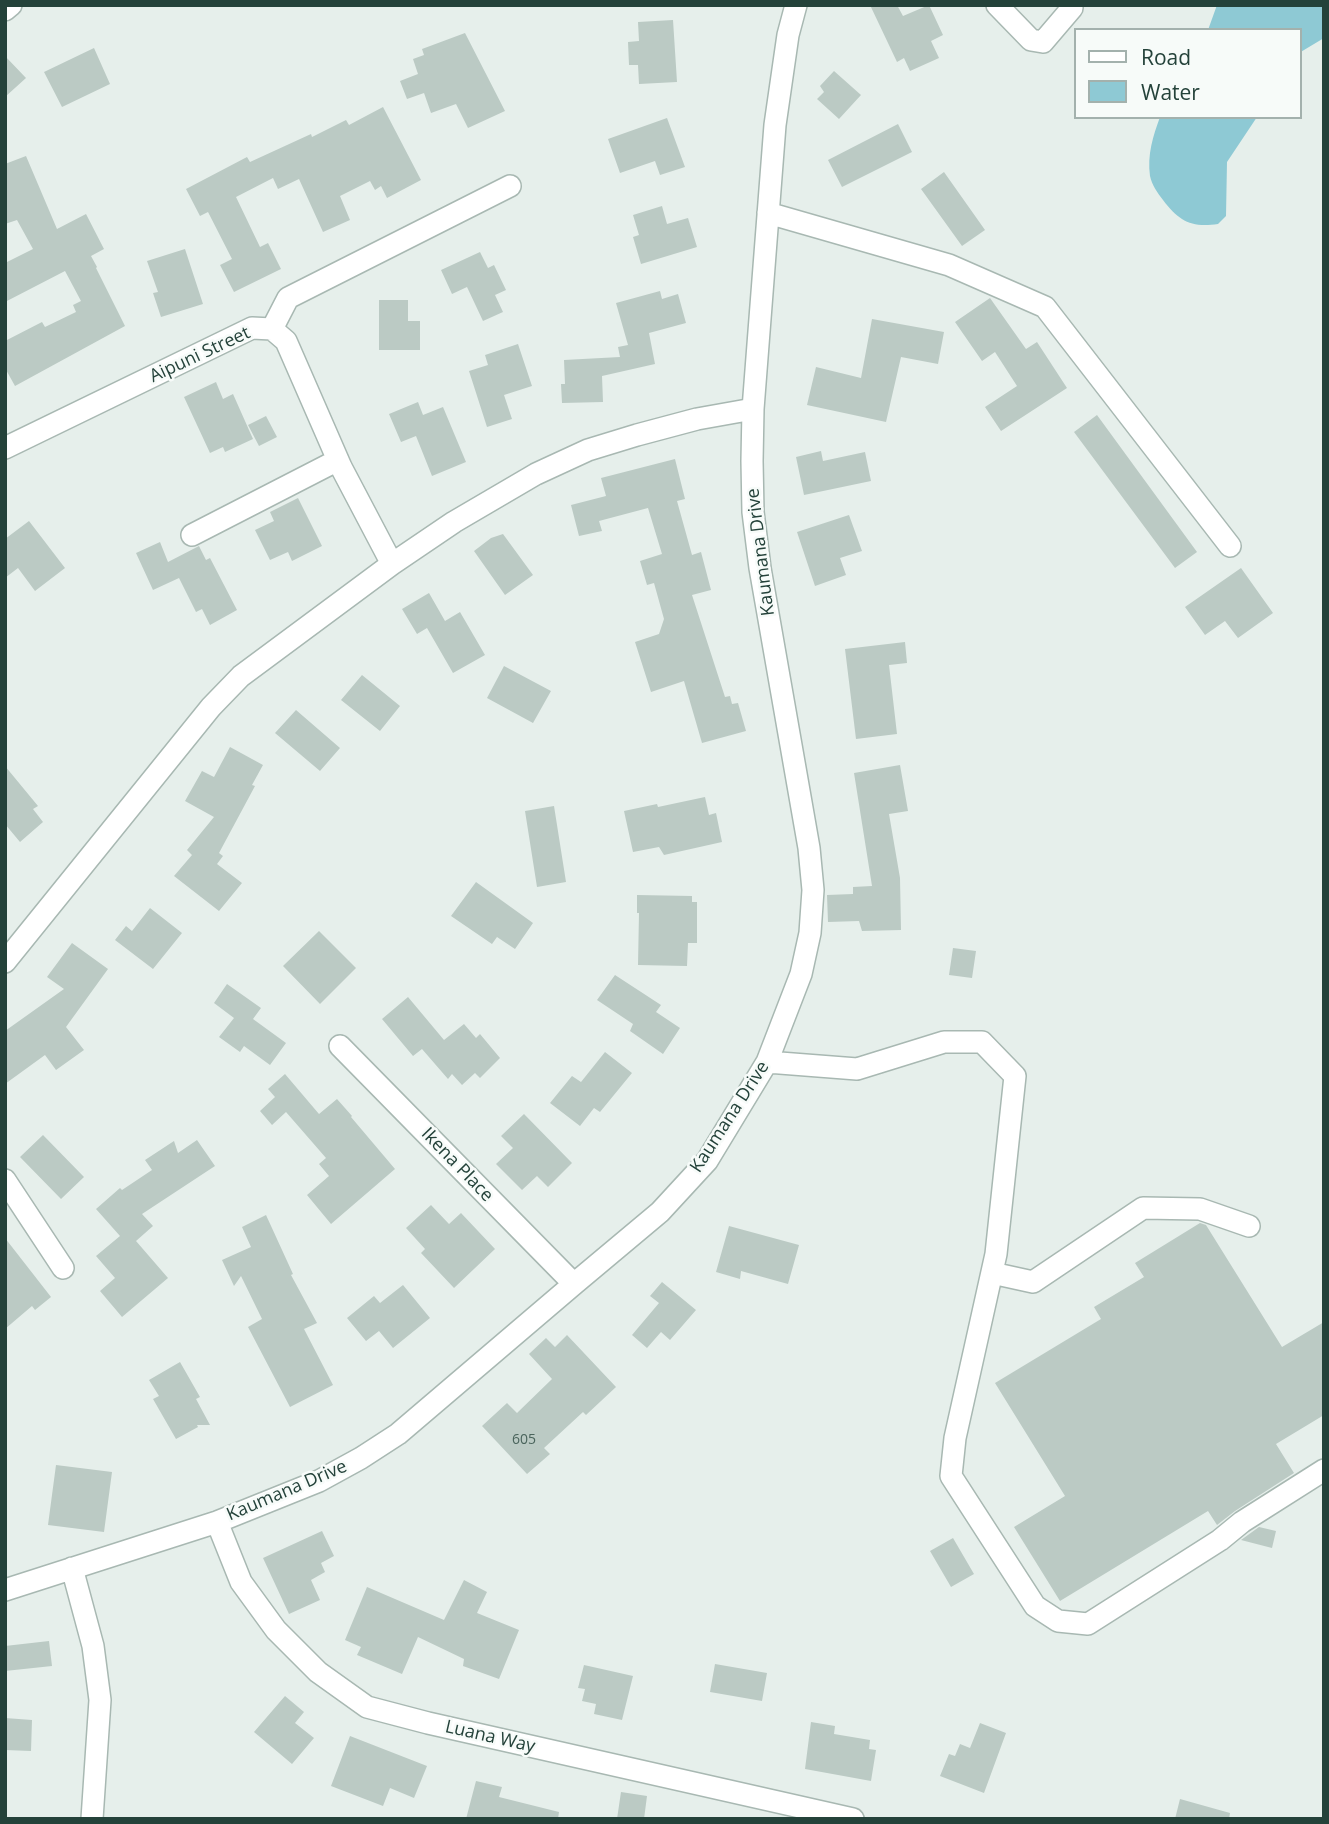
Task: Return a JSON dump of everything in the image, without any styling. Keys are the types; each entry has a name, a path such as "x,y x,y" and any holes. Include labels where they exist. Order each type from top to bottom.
{"street":[{"path":"5,10 11,5"},
{"name":"Kaumana Drive","path":"5,1590 217,1522 319,1481 398,1434 660,1212 707,1161 767,1062 800,974 810,933 813,890 809,848 759,557 753,512 752,461 753,409 777,112 788,34 796,5"},
{"path":"997,5 1031,40 1043,42 1072,8"},
{"path":"272,329 288,298 510,186"},
{"path":"768,212 949,265 1045,307 1230,546"},
{"name":"Aipuni Street","path":"5,448 251,328 272,329 286,341 338,460 392,564"},
{"path":"5,962 211,707 241,676 392,564 489,501 536,474 588,450 697,419 753,409"},
{"path":"192,535 338,460"},
{"path":"767,1062 857,1069 944,1042 982,1042 1015,1076 996,1254 955,1438 951,1476 1035,1606 1058,1621 1088,1624 1324,1470"},
{"name":"Ikena Place","path":"340,1046 574,1284"},
{"path":"5,1180 63,1268"},
{"path":"992,1273 1034,1282 1143,1208 1200,1209 1249,1226"},
{"name":"Luana Way","path":"217,1522 241,1583 276,1630 318,1672 367,1707 818,1815 853,1819"},
{"path":"72,1568 93,1646 100,1700 92,1819"}],"water":[{"path":"1217,5 1324,5 1324,38 1301,52 1301,28 1209,28"},
{"path":"1159,119 1256,119 1227,162 1226,216 1218,224 1193,224 1180,218 1169,207 1150,176 1149,161"}],"building":[{"path":"870,5 897,5 903,16 929,5 943,35 931,41 939,58 910,71 904,58 897,62"},
{"path":"673,20 677,82 639,84 638,65 629,65 628,42 639,41 638,22"},
{"path":"465,33 505,111 468,128 456,104 431,113 424,93 407,99 400,81 418,74 413,59 424,55 422,49"},
{"path":"94,48 110,84 62,107 44,72"},
{"path":"5,56 26,78 5,97"},
{"path":"834,71 861,95 839,119 817,99 824,92 820,86"},
{"path":"383,107 421,180 387,198 381,186 375,190 370,181 340,196 350,220 323,232 299,179 278,189 273,178 236,197 260,247 268,243 281,269 234,292 220,265 232,259 208,212 200,216 186,189 247,157 250,162 346,120 349,125"},
{"path":"667,118 685,167 660,175 655,161 620,173 608,139"},
{"path":"898,124 912,152 842,187 828,160"},
{"path":"26,156 57,229 86,214 104,249 91,256 125,326 15,386 5,368 5,341 42,322 45,327 76,312 73,305 81,301 65,271 5,302 5,263 33,249 17,220 5,224 5,164"},
{"path":"944,172 985,230 962,246 921,189"},
{"path":"662,206 667,224 688,218 697,247 641,264 633,237 639,235 633,215"},
{"path":"185,249 203,304 161,317 153,293 158,292 147,261"},
{"path":"480,252 488,268 494,265 506,290 495,295 503,312 483,321 467,287 452,294 441,270"},
{"path":"660,291 662,299 678,294 686,323 649,333 655,364 602,376 603,402 562,403 561,384 565,384 564,360 620,357 618,347 628,345 616,303"},
{"path":"990,298 1026,349 1037,342 1067,388 1001,431 985,407 1017,386 995,352 982,361 955,322"},
{"path":"379,300 408,300 408,321 420,321 420,350 379,350"},
{"path":"872,319 944,332 938,364 901,357 886,422 807,405 816,367 861,378"},
{"path":"518,344 532,386 504,395 512,419 487,427 469,371 488,365 485,355"},
{"path":"216,382 223,399 233,394 253,439 225,452 223,447 210,453 184,397"},
{"path":"418,402 423,415 443,407 466,462 432,476 416,436 401,442 389,414"},
{"path":"1097,415 1197,552 1175,568 1074,432"},
{"path":"266,416 277,437 259,446 248,425"},
{"path":"821,451 823,461 865,452 871,481 804,495 796,457"},
{"path":"675,459 685,499 677,501 692,555 701,552 711,590 692,595 725,697 730,696 732,704 738,703 746,731 702,743 684,681 651,692 635,642 659,634 664,619 654,583 647,585 640,561 662,554 648,508 599,521 602,531 579,536 571,505 606,496 601,478"},
{"path":"298,498 322,546 292,561 288,552 270,560 255,530 274,521 270,512"},
{"path":"849,515 862,551 840,558 846,575 815,586 797,532"},
{"path":"29,521 65,568 35,591 18,568 5,578 5,539"},
{"path":"503,534 533,575 505,595 474,551 491,538"},
{"path":"160,542 168,562 199,546 206,560 210,558 237,610 210,625 202,609 196,612 179,578 153,590 136,553"},
{"path":"1241,568 1273,613 1238,638 1225,621 1205,635 1185,607"},
{"path":"429,593 445,621 460,612 485,655 453,673 427,628 417,634 402,609"},
{"path":"905,642 907,663 889,665 897,734 856,739 845,649"},
{"path":"504,666 551,691 533,723 487,698"},
{"path":"362,675 400,706 380,731 341,700"},
{"path":"296,710 340,748 320,771 275,733"},
{"path":"230,747 263,765 252,785 255,786 219,853 223,856 217,864 242,883 219,911 174,876 192,855 187,850 214,817 185,801 202,771 214,777"},
{"path":"900,765 908,811 889,814 900,878 901,930 862,931 859,921 828,922 827,895 853,894 853,887 872,886 854,773"},
{"path":"5,766 38,806 33,809 43,822 20,842 5,824"},
{"path":"705,797 709,815 716,813 722,842 664,855 659,847 633,852 624,811"},
{"path":"554,806 566,882 537,887 525,811"},
{"path":"476,882 533,923 515,949 497,937 492,944 451,916"},
{"path":"637,895 692,896 692,902 697,902 697,943 688,943 687,966 638,965"},
{"path":"150,908 182,933 153,969 115,940 126,926 132,931"},
{"path":"319,931 356,968 320,1004 283,966"},
{"path":"72,943 108,969 66,1027 84,1050 56,1070 45,1055 5,1084 5,1031 64,989 47,977"},
{"path":"953,948 976,951 972,978 949,975"},
{"path":"615,975 661,1005 656,1012 680,1028 663,1054 630,1031 633,1024 597,1000"},
{"path":"227,984 261,1008 253,1019 286,1043 270,1065 244,1046 240,1052 219,1037 234,1018 214,1003"},
{"path":"408,997 444,1040 464,1024 476,1038 480,1034 500,1058 480,1078 475,1073 462,1085 452,1074 448,1079 422,1049 413,1056 382,1019"},
{"path":"605,1052 632,1073 600,1112 594,1108 580,1126 550,1103 572,1076 581,1082"},
{"path":"285,1074 319,1114 337,1099 395,1169 331,1224 307,1195 329,1176 319,1164 326,1158 286,1112 272,1125 260,1111 275,1097 268,1089"},
{"path":"524,1114 572,1163 548,1187 537,1176 522,1190 496,1164 513,1148 501,1136"},
{"path":"43,1135 84,1177 61,1199 20,1157"},
{"path":"197,1140 215,1166 142,1214 153,1226 136,1241 168,1278 122,1317 100,1291 115,1278 96,1256 120,1236 96,1209 120,1188 122,1190 152,1170 145,1160 174,1141 178,1153"},
{"path":"431,1205 449,1224 461,1213 495,1249 454,1288 421,1253 425,1249 406,1228"},
{"path":"266,1215 293,1274 291,1275 317,1323 304,1329 333,1385 290,1407 248,1327 262,1319 241,1276 234,1286 222,1260 251,1247 242,1227"},
{"path":"1200,1223 1206,1225 1282,1347 1324,1322 1324,1415 1276,1444 1294,1473 1217,1525 1208,1511 1060,1601 1014,1527 1065,1496 995,1383 1101,1319 1094,1307 1144,1277 1135,1263"},
{"path":"729,1226 799,1245 788,1284 741,1271 740,1279 716,1272"},
{"path":"5,1238 51,1297 35,1310 32,1306 5,1329"},
{"path":"662,1282 696,1310 670,1340 661,1332 647,1348 632,1335 659,1303 650,1296"},
{"path":"403,1285 430,1318 393,1348 379,1331 366,1341 347,1318 374,1296 380,1303"},
{"path":"567,1335 616,1387 586,1415 583,1412 544,1448 550,1454 527,1474 482,1426 507,1403 517,1413 552,1379 529,1354 546,1338 555,1347"},
{"path":"180,1362 200,1397 196,1399 210,1425 197,1425 198,1427 176,1439 153,1399 159,1396 149,1380"},
{"path":"56,1465 112,1472 104,1532 48,1525"},
{"path":"1259,1527 1276,1531 1272,1548 1241,1540"},
{"path":"322,1531 334,1556 321,1563 325,1572 311,1580 320,1600 289,1614 263,1558"},
{"path":"953,1538 974,1574 951,1587 930,1551"},
{"path":"464,1580 487,1592 477,1613 519,1630 499,1679 463,1666 464,1659 418,1637 402,1674 357,1655 361,1647 345,1640 367,1587 444,1620"},
{"path":"49,1641 52,1666 5,1671 5,1646"},
{"path":"715,1664 767,1673 762,1701 710,1692"},
{"path":"584,1665 633,1676 622,1720 594,1714 596,1704 582,1701 585,1689 578,1688"},
{"path":"285,1696 304,1712 295,1723 314,1738 292,1764 254,1732"},
{"path":"5,1718 32,1720 31,1751 5,1750"},
{"path":"811,1722 835,1726 834,1734 870,1740 869,1749 876,1750 871,1781 805,1769"},
{"path":"980,1723 1006,1733 984,1793 940,1776 949,1754 955,1756 960,1744 970,1748"},
{"path":"350,1736 427,1766 414,1798 390,1788 383,1806 331,1786"},
{"path":"476,1781 502,1787 499,1797 559,1812 558,1819 466,1819"},
{"path":"621,1792 647,1796 644,1819 617,1819"},
{"path":"1180,1799 1230,1813 1229,1819 1175,1819"}]}
